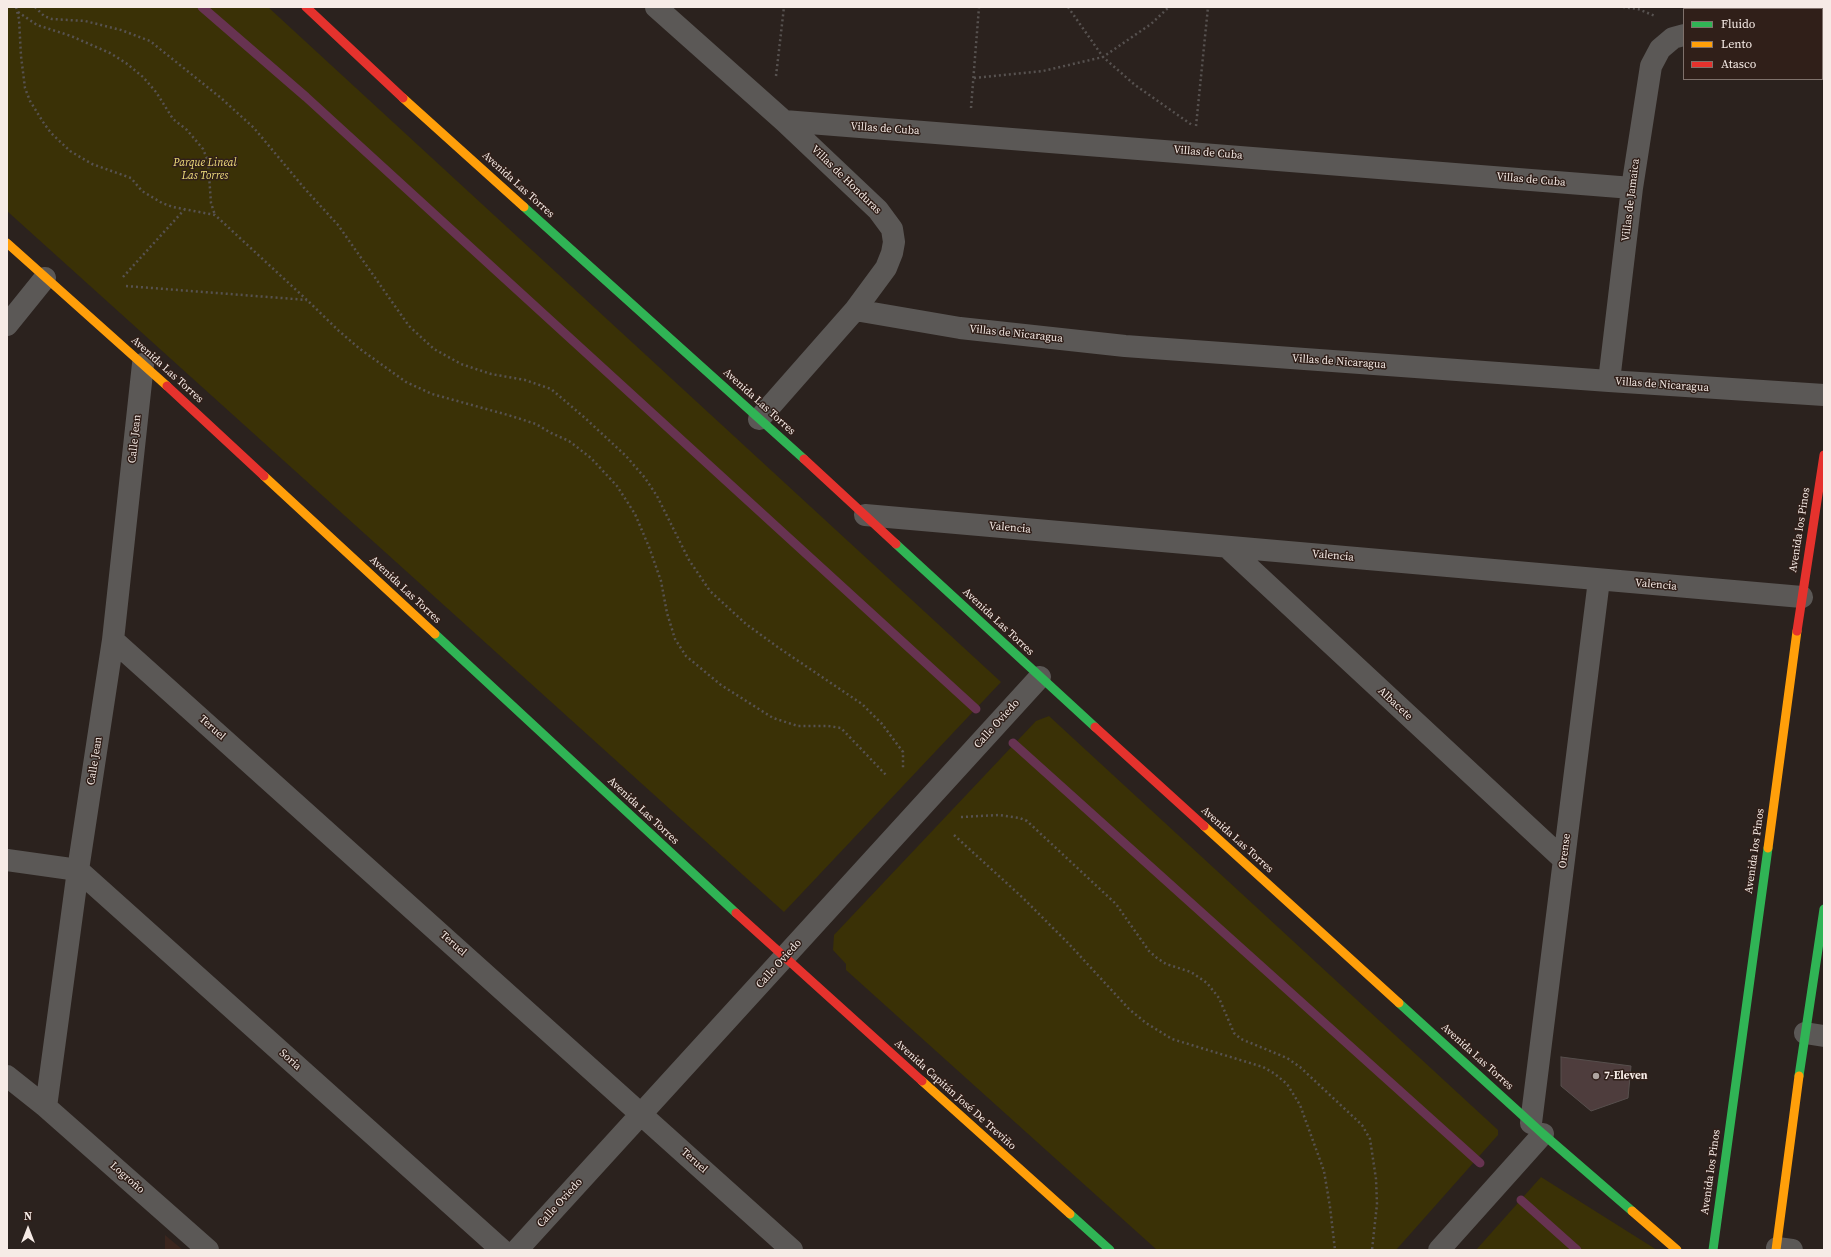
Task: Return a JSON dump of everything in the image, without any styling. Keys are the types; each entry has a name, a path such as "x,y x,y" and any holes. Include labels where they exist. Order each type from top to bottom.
{"street":[{"name":"Avenida Las Torres","path":"306,7 375,72 865,515 1040,677 1537,1128 1677,1250"},
{"name":"Villas de Honduras","path":"656,7 778,115 878,210 892,229 894,242 892,253 886,268 855,310 759,419"},
{"name":"Villas de Jamaica","path":"1609,381 1632,188 1651,66 1660,49 1678,37"},
{"name":"Villas de Cuba","path":"778,115 969,135 1632,188"},
{"name":"Avenida Las Torres","path":"7,243 143,364 784,958"},
{"path":"7,325 45,278"},
{"name":"Villas de Nicaragua","path":"855,310 946,326 1125,346 1824,395"},
{"name":"Calle Jean","path":"46,1107 78,870 113,640 143,364"},
{"name":"Avenida los Pinos","path":"1712,1250 1802,597 1824,455"},
{"name":"Valencia","path":"865,515 1802,597"},
{"name":"Albacete","path":"1227,547 1564,860"},
{"name":"Orense","path":"1537,1128 1564,860 1599,580"},
{"name":"Teruel","path":"113,640 642,1113 792,1250"},
{"name":"Calle Oviedo","path":"517,1250 1040,677"},
{"path":"7,860 78,870"},
{"name":"Soria","path":"78,870 502,1250"},
{"path":"1782,1249 1815,1034 1824,909"},
{"name":"Avenida Capitán José De Treviño","path":"784,958 1110,1250"},
{"path":"7,1076 46,1107"},
{"name":"Logroño","path":"46,1107 208,1250"},
{"path":"1439,1250 1537,1128"}],"path":[{"path":"16,7 25,88 36,112 51,132 70,151 92,164 125,174 151,198 184,210 215,215"},
{"path":"36,7 44,16 52,19 85,21 121,30 150,41 221,98 254,128 305,189 338,225 409,326 434,349 462,364 492,374 525,380 551,389 585,418 626,456 645,478 657,496 689,560 710,590 746,624 862,704 882,724 903,752 903,768"},
{"path":"778,115 784,7"},
{"path":"969,135 979,7"},
{"path":"1068,7 1103,58 1135,85 1196,127 1208,7"},
{"path":"974,78 1043,71 1103,58 1151,24 1169,7"},
{"path":"1623,7 1647,12 1661,20 1678,37"},
{"path":"17,11 36,25 71,36 110,53 126,63 143,77 156,92 173,118 187,130 203,149 208,162 211,203 215,215 360,349 406,382 432,394 508,414 536,424 550,433 569,441 591,458 617,486 635,514 649,546 661,581 667,613 675,639 686,656 721,685 773,718 798,726 828,726 842,728 886,775"},
{"path":"123,277 184,210"},
{"path":"126,286 307,300"},
{"path":"961,817 999,815 1020,818 1027,821 1116,904 1149,951 1166,964 1192,972 1207,983 1219,998 1234,1033 1241,1039 1287,1058 1300,1067 1362,1125 1370,1139 1376,1179 1377,1204 1372,1250"},
{"path":"954,835 1023,898 1069,944 1129,1009 1146,1023 1172,1039 1263,1067 1275,1074 1287,1084 1300,1105 1324,1171 1335,1250"}],"shaded area":[{"path":"165,1235 183,1250 165,1250"}],"green space":[{"name":"Parque Lineal Las Torres","path":"7,7 268,7 1001,682 784,912 7,211"},
{"path":"1049,716 1498,1130 1498,1135 1396,1250 1157,1250 846,970 846,964 833,950 834,935 1036,721"},
{"path":"1541,1177 1657,1250 1476,1250"}],"building":[{"name":"7-Eleven","path":"1561,1057 1631,1066 1628,1098 1591,1111 1561,1086"}],"waterway":[{"path":"202,7 306,97 976,709"},
{"path":"1013,743 1480,1163"},
{"path":"1521,1200 1577,1250"}],"traffic: fast":[{"path":"524,207 804,459"},
{"path":"896,544 1095,727"},
{"path":"435,634 736,913"},
{"path":"1713,1250 1768,848"},
{"path":"1799,1076 1824,909"},
{"path":"1399,1003 1543,1134 1632,1211"},
{"path":"1070,1214 1110,1250"}],"traffic: slow":[{"path":"403,98 524,207"},
{"path":"7,243 167,386"},
{"path":"264,476 435,634"},
{"path":"1768,848 1797,631"},
{"path":"1204,826 1399,1003"},
{"path":"1776,1250 1799,1076"},
{"path":"922,1081 1070,1214"},
{"path":"1632,1211 1677,1250"}],"traffic: jam":[{"path":"306,7 403,98"},
{"path":"167,386 264,476"},
{"path":"1797,631 1824,455"},
{"path":"804,459 896,544"},
{"path":"1095,727 1204,826"},
{"path":"736,913 922,1081"}],"place":[{"name":"7-Eleven","path":"1596,1076"}]}
